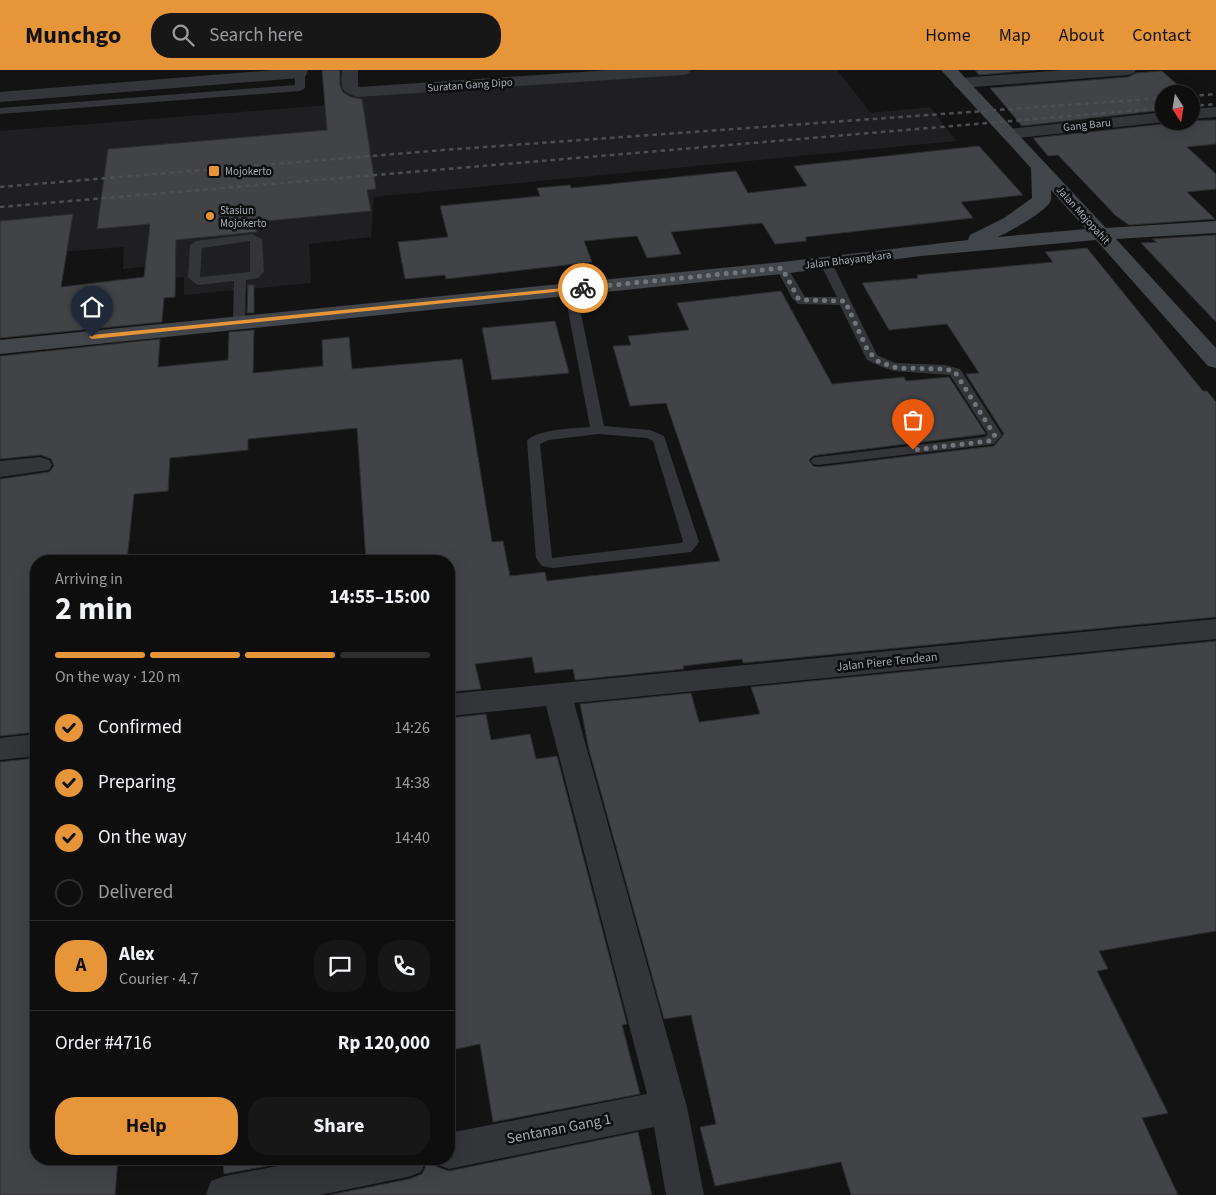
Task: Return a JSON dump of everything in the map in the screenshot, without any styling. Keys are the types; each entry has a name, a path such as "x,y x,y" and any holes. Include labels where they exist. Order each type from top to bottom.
{"main road":[{"name":"Jalan Mojopahit","path":"955,77 1010,134 1216,361"},
{"path":"921,250 978,238 1025,214 1042,200 1040,167"},
{"name":"Jalan Bhayangkara","path":"0,346 782,268 921,250 1099,234 1216,226"}],"street":[{"name":"Suratan Gang Dipo","path":"350,70 349,88 358,92 683,70"},
{"path":"955,77 1128,70"},
{"path":"0,97 141,78 300,72"},
{"path":"1200,113 1216,112"},
{"name":"Gang Baru","path":"1010,134 1155,117"},
{"path":"0,469 40,465"},
{"name":"Jalan Piere Tendean","path":"455,704 1216,630"},
{"path":"557,695 668,1107 685,1195"},
{"path":"0,749 30,746"},
{"name":"Sentanan Gang 1","path":"455,1150 668,1107"},
{"path":"225,1195 378,1165"}],"lane":[{"path":"0,112 300,88 300,72"},
{"path":"252,237 256,239 258,272 254,275 240,277 198,281 194,278 196,245 252,237"},
{"path":"818,461 989,441 995,436 955,372 946,369 897,368 887,366 872,357 826,263"},
{"path":"782,268 798,298 802,300 845,301"},
{"path":"239,321 240,277"},
{"path":"570,289 598,430"},
{"path":"598,430 650,434 659,439 691,542 686,548 553,563 547,562 544,558 533,444 539,438 547,436 598,430"}],"shaded area":[{"name":"Stasiun Mojokerto","path":"708,70 837,70 871,113 930,107 956,141 374,197 371,237 309,244 311,283 184,295 184,277 166,279 166,264 123,269 124,247 0,257 0,131 329,105 333,96"}],"building":[{"path":"322,70 340,70 340,85 343,92 351,97 362,99 376,189 367,190 371,211 256,222 257,232 176,240 175,297 164,298 162,322 0,338 0,221 73,214 61,287 144,277 150,224 97,229 108,149 327,130"},
{"path":"975,70 1036,70 979,75"},
{"path":"1162,71 1178,85 1155,85 1155,111 1022,126 990,88 1128,77 1136,73"},
{"path":"1200,120 1216,120 1216,144 1187,147 1216,174 1216,189 1187,192 1215,219 1129,225 1116,216 1058,155 1048,156 1033,138 1155,125 1155,130 1200,130"},
{"path":"979,146 1023,195 961,202 973,218 806,237 806,241 775,244 762,223 671,232 681,254 647,258 637,236 584,241 592,262 446,279 445,275 405,279 398,242 448,237 440,206 540,196 537,188 570,185 571,188 736,171 748,193 807,186 794,166"},
{"path":"1216,235 1216,322 1141,243 1157,242 1152,239"},
{"path":"1087,248 1203,391 1207,391 1216,402 1216,617 743,663 742,659 683,666 684,669 575,680 573,669 535,673 532,657 475,664 481,689 455,691 455,555 366,555 357,428 248,439 248,450 170,458 168,491 134,494 128,555 30,555 30,733 0,736 0,479 49,472 54,466 51,459 41,455 0,459 0,356 160,339 158,367 228,360 229,332 254,330 253,373 323,366 322,340 349,337 352,369 462,359 492,542 503,541 510,576 545,572 547,581 720,561 666,403 630,406 613,346 631,345 628,336 689,330 677,303 781,291 832,384 904,377 906,381 949,377 986,434 818,455 813,456 809,460 813,466 818,467 994,446 1004,434 966,374 979,373 947,324 889,330 862,283 918,278 917,275 1053,262 1045,252"},
{"path":"248,285 254,285 254,313 247,313"},
{"path":"555,321 569,373 492,380 482,328"},
{"path":"1216,641 1216,931 1099,951 1108,969 1097,971 1168,1113 1142,1118 1178,1195 851,1195 841,1162 715,1186 700,1127 716,1124 691,1015 664,1019 589,750 580,704 691,693 699,722 760,714 751,687"},
{"path":"486,714 491,740 530,734 536,759 557,756 627,1024 622,1025 640,1094 493,1122 480,1044 455,1049 455,717"},
{"path":"30,759 30,1165 118,1165 115,1195 0,1195 0,762"},
{"path":"638,1132 652,1195 329,1195 409,1179 422,1174 426,1165 434,1165 449,1171"},
{"path":"223,1165 273,1165 224,1174"}],"railway":[{"path":"1200,95 1216,94"},
{"path":"0,187 443,150 1155,99"},
{"path":"1200,105 1216,104"},
{"path":"0,207 1155,109"}],"way so far":[{"path":"583,288 782,268 798,298 809,302 845,301 868,351 879,362 897,368 946,369 955,372 995,436 995,438 989,441 913,450"}],"place":[{"name":"Mojokerto","path":"214,171"},
{"name":"Stasiun Mojokerto","path":"210,216"}],"route":[{"path":"92,337 583,288"}]}
